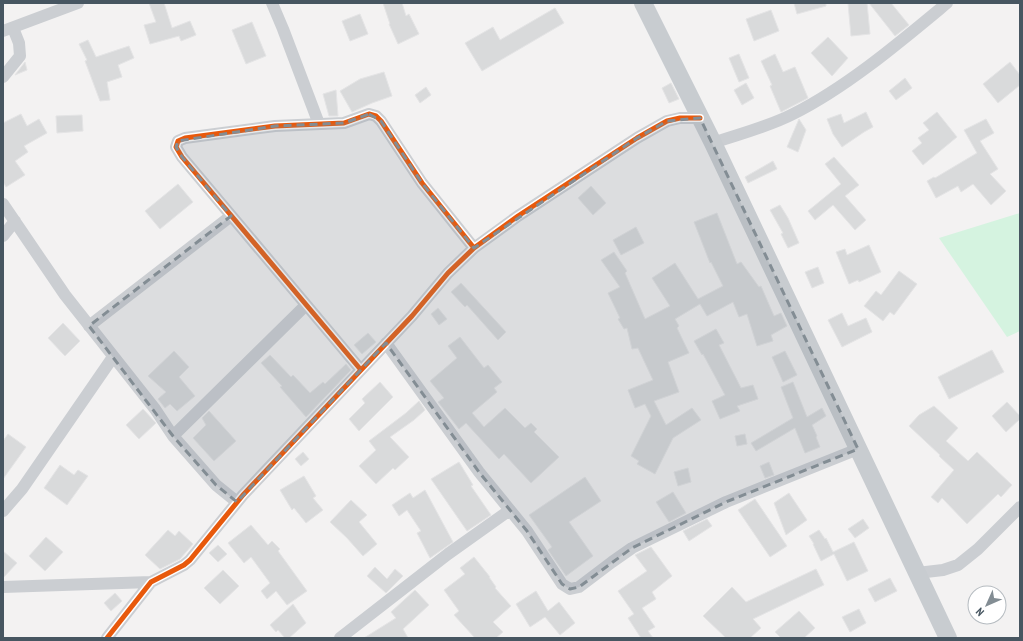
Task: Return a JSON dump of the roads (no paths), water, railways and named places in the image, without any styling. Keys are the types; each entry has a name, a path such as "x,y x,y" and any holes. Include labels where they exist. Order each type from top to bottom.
{"main road":[{"path":"643,3 713,143 917,573 944,636"}],"street":[{"path":"272,3 284,29 319,124"},
{"path":"713,143 792,114 812,103 860,72 947,3"},
{"path":"3,77 20,56 19,43 8,29 73,4"},
{"path":"361,370 182,157 176,147 178,141 185,138 275,126 344,123 369,114 376,116 381,121 422,183 474,248"},
{"path":"3,587 152,582 184,566 237,502 412,316 448,274 474,248 518,216 637,138 667,122 680,118 700,118"},
{"path":"3,204 65,295 156,409 173,436 216,485 237,502"},
{"path":"89,326 231,216"},
{"path":"3,236 15,221"},
{"path":"173,436 306,305"},
{"path":"386,344 478,472 527,531 562,584 570,589 579,587 632,548 726,502 858,449"},
{"path":"3,511 22,489 113,357"},
{"path":"917,573 943,570 958,565 978,549 1020,507"},
{"path":"340,638 443,558 510,510"},
{"path":"107,638 152,582"}]}
